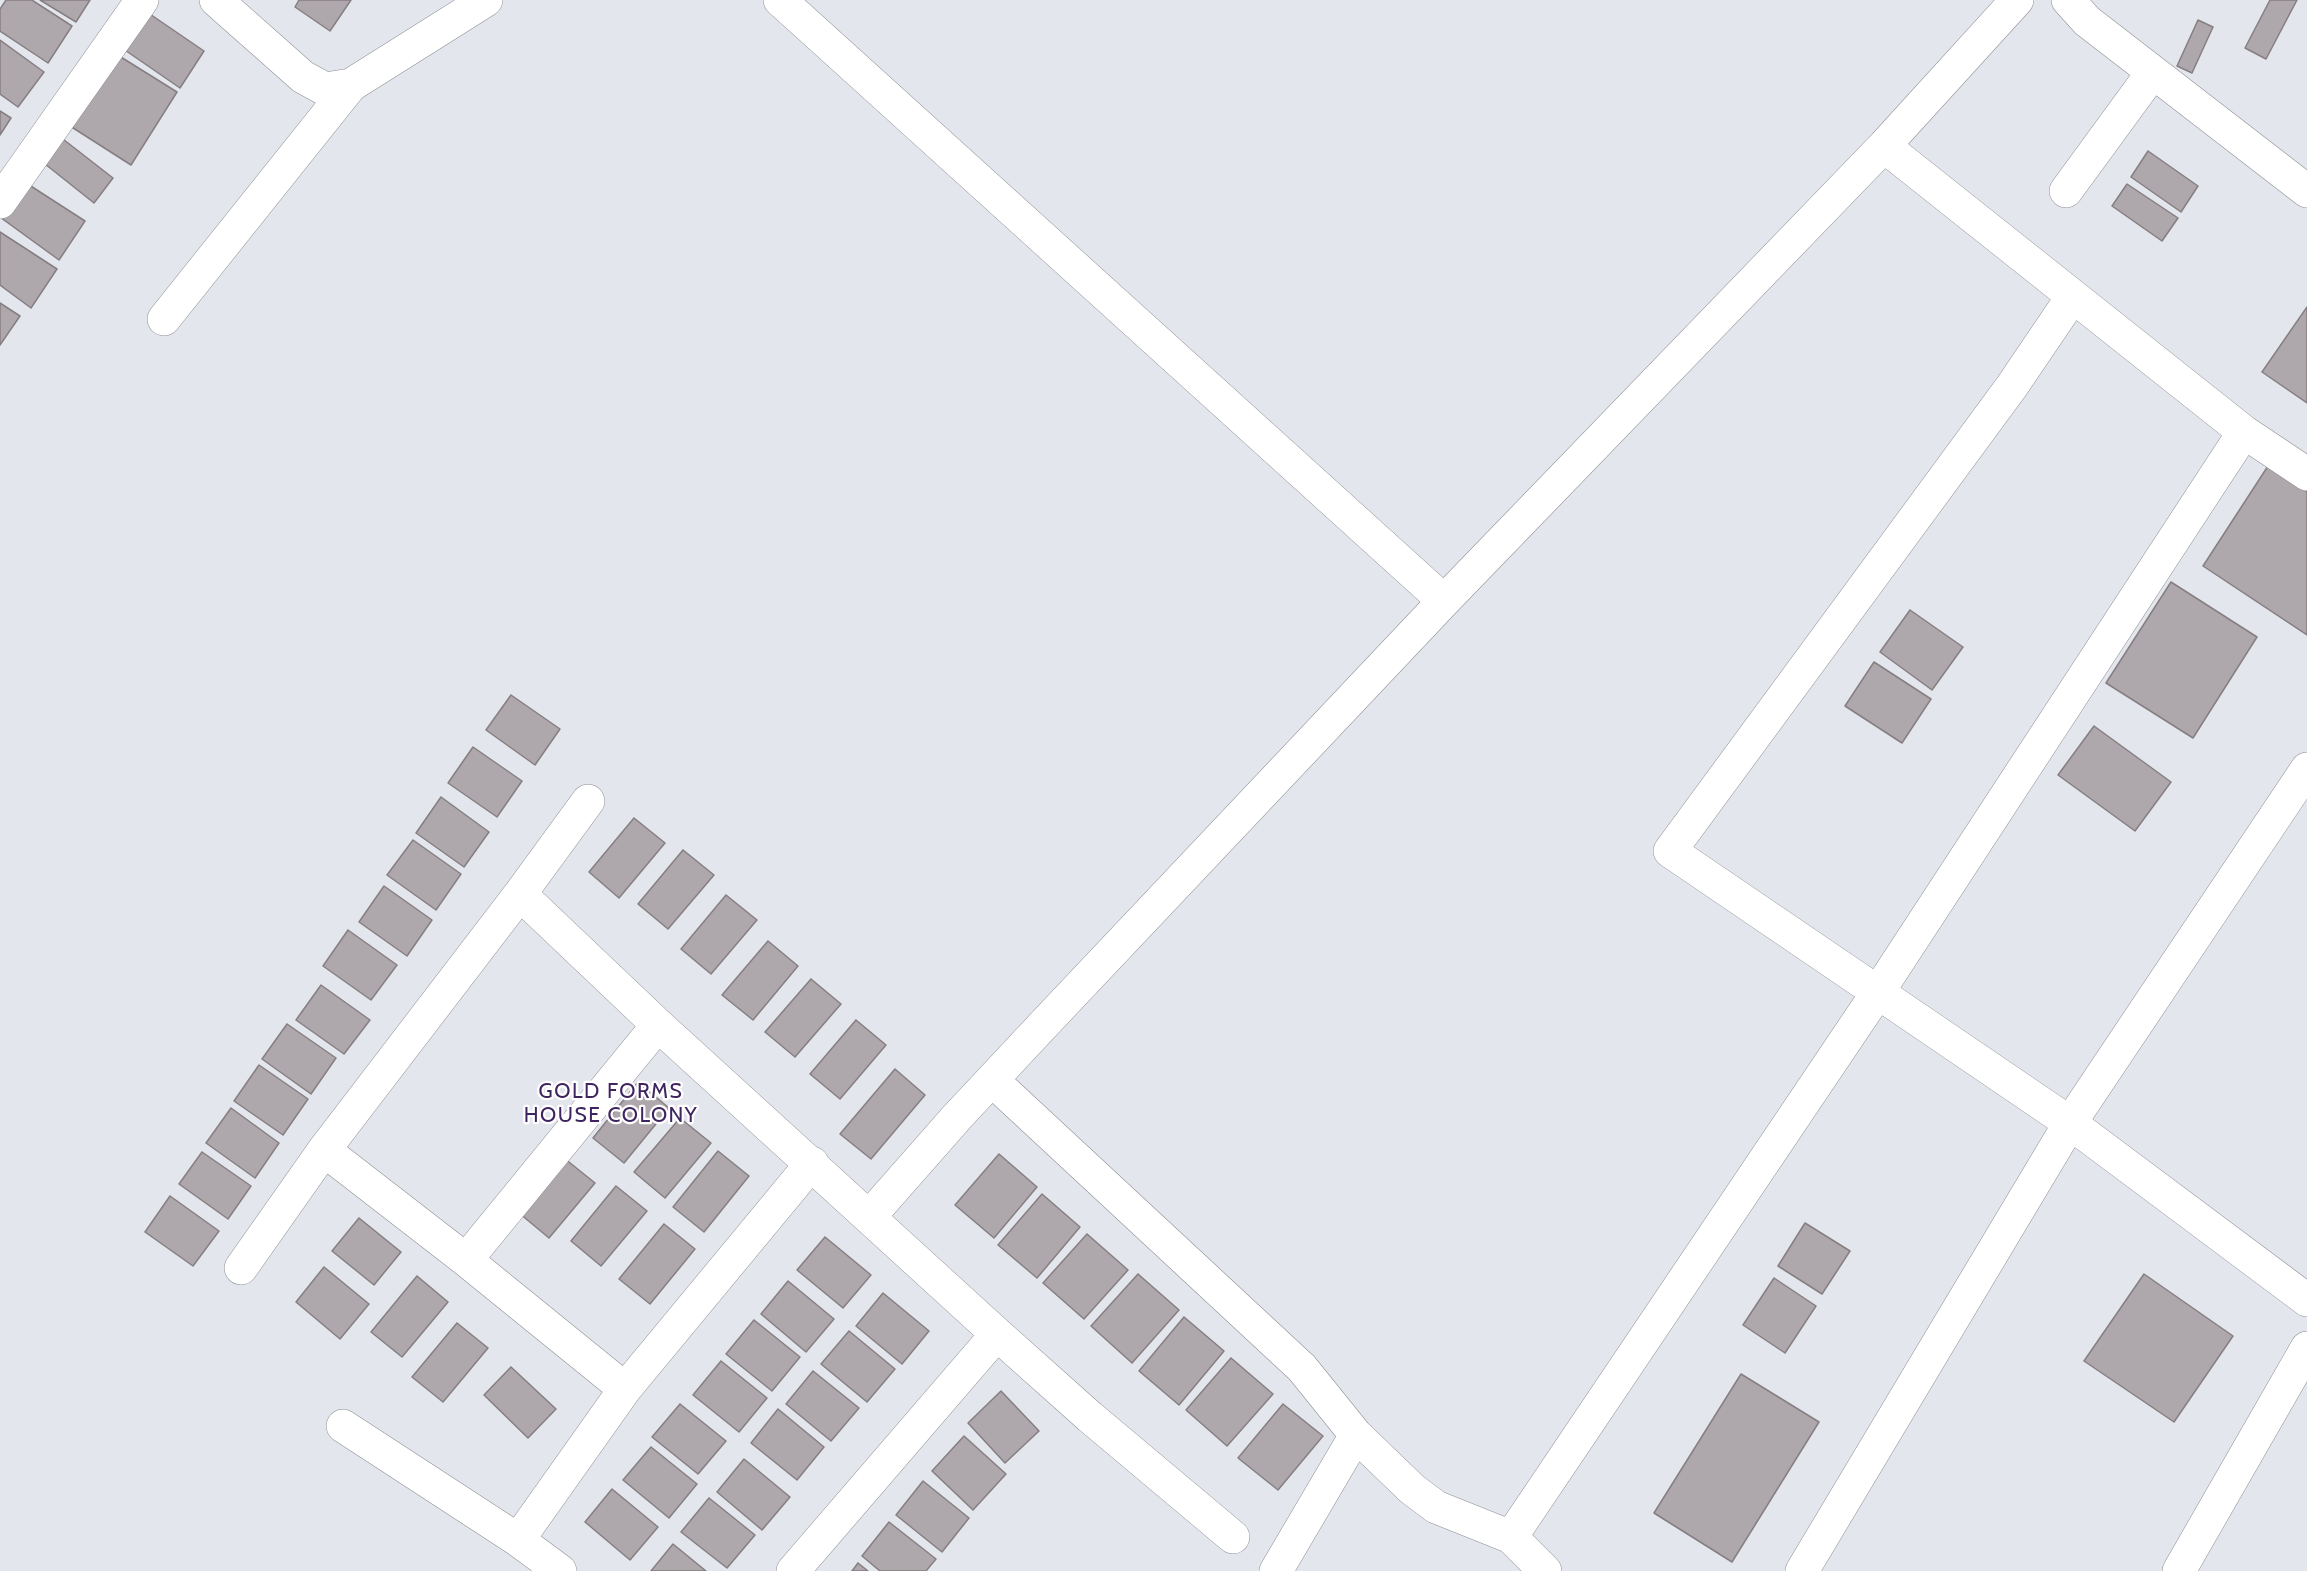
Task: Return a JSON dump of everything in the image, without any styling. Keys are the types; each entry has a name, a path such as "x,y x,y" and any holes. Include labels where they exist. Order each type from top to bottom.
{"street":[{"path":"0,202 142,0"},
{"path":"216,0 303,77 325,88 351,85"},
{"path":"164,319 351,85 486,0"},
{"path":"780,0 1444,601"},
{"path":"869,1217 993,1080 1444,601 1884,146 2017,0"},
{"path":"2067,0 2087,21 2307,191"},
{"path":"2066,191 2153,72"},
{"path":"1884,146 2244,432 2307,474"},
{"path":"2073,296 2012,386 1670,851 2070,1123 2307,1300"},
{"path":"1511,1537 1878,992 2244,432"},
{"path":"1802,1571 2070,1123 2307,769"},
{"path":"241,1268 324,1150 520,894 588,801"},
{"path":"520,894 658,1025 997,1334 1090,1417 1233,1537"},
{"path":"466,1260 658,1025"},
{"path":"993,1080 1302,1368 1356,1435 1412,1489 1436,1506 1511,1537 1542,1570"},
{"path":"324,1150 466,1260 625,1389"},
{"path":"518,1540 625,1389 812,1163"},
{"path":"792,1571 997,1334"},
{"path":"2180,1571 2307,1348"},
{"path":"343,1426 518,1540 560,1571"},
{"path":"1276,1571 1356,1435"}],"building":[{"path":"6,0 32,0 72,26 48,63 0,31 0,9"},
{"path":"40,0 90,0 76,22"},
{"path":"299,0 351,0 330,31 295,7"},
{"path":"2270,0 2297,0 2266,59 2245,48"},
{"path":"144,10 204,51 180,88 119,46"},
{"path":"2198,20 2213,27 2192,73 2177,66"},
{"path":"0,40 44,72 18,107 0,94"},
{"path":"116,54 177,92 131,165 70,126"},
{"path":"0,111 11,118 0,135"},
{"path":"59,136 113,178 94,203 40,160"},
{"path":"2148,151 2198,186 2181,212 2131,177"},
{"path":"23,181 85,221 59,260 0,217"},
{"path":"2127,184 2178,218 2162,241 2112,206"},
{"path":"0,232 57,269 31,308 0,285"},
{"path":"0,303 20,316 0,345"},
{"path":"2307,307 2307,403 2262,372"},
{"path":"2268,466 2307,492 2307,635 2203,566"},
{"path":"2171,582 2257,637 2193,738 2106,683"},
{"path":"1910,610 1963,647 1932,690 1880,652"},
{"path":"1874,662 1931,699 1902,743 1845,706"},
{"path":"511,695 560,729 535,765 486,730"},
{"path":"2094,726 2171,782 2135,831 2058,775"},
{"path":"473,747 522,781 497,817 448,783"},
{"path":"441,797 489,832 464,867 416,833"},
{"path":"634,818 665,843 619,898 589,872"},
{"path":"413,840 461,874 436,910 387,875"},
{"path":"683,850 714,875 668,929 638,904"},
{"path":"384,886 432,920 407,956 359,922"},
{"path":"726,895 757,920 711,974 681,949"},
{"path":"348,930 397,965 371,1000 323,966"},
{"path":"768,941 798,966 753,1020 722,995"},
{"path":"811,979 841,1004 795,1057 765,1032"},
{"path":"321,985 370,1020 344,1054 296,1020"},
{"path":"856,1020 886,1045 840,1099 810,1074"},
{"path":"287,1024 336,1058 311,1094 262,1059"},
{"path":"259,1065 308,1099 283,1135 234,1101"},
{"path":"895,1069 925,1095 871,1159 840,1134"},
{"path":"638,1082 669,1108 624,1163 593,1138"},
{"path":"231,1108 279,1143 255,1178 206,1143"},
{"path":"680,1118 711,1143 665,1198 634,1172"},
{"path":"718,1151 749,1176 704,1232 673,1207"},
{"path":"202,1152 251,1186 228,1219 179,1184"},
{"path":"999,1154 1037,1187 994,1238 955,1205"},
{"path":"564,1158 595,1183 549,1238 519,1213"},
{"path":"616,1186 647,1211 601,1266 571,1241"},
{"path":"1042,1194 1080,1227 1037,1278 998,1245"},
{"path":"170,1196 219,1231 193,1266 145,1232"},
{"path":"359,1218 401,1252 374,1285 332,1251"},
{"path":"1805,1223 1850,1251 1822,1294 1778,1266"},
{"path":"664,1224 695,1249 650,1304 619,1279"},
{"path":"1087,1234 1128,1270 1084,1319 1043,1283"},
{"path":"825,1237 871,1275 843,1308 797,1270"},
{"path":"324,1267 369,1304 340,1339 296,1302"},
{"path":"1138,1274 1179,1310 1132,1363 1091,1326"},
{"path":"2144,1274 2233,1336 2174,1422 2084,1361"},
{"path":"417,1276 448,1302 402,1357 371,1332"},
{"path":"1774,1278 1816,1306 1785,1353 1743,1325"},
{"path":"788,1281 834,1319 806,1352 761,1314"},
{"path":"883,1293 929,1331 902,1364 856,1326"},
{"path":"1184,1317 1224,1351 1179,1405 1139,1371"},
{"path":"754,1320 800,1357 772,1391 726,1354"},
{"path":"457,1323 488,1348 443,1402 412,1377"},
{"path":"849,1331 895,1369 867,1402 821,1364"},
{"path":"1231,1358 1273,1394 1227,1446 1186,1410"},
{"path":"721,1361 767,1398 739,1432 693,1395"},
{"path":"511,1367 556,1409 528,1438 484,1395"},
{"path":"813,1371 859,1408 831,1441 786,1404"},
{"path":"1741,1374 1819,1422 1732,1562 1654,1513"},
{"path":"1001,1391 1039,1431 1005,1463 968,1423"},
{"path":"680,1404 726,1441 698,1474 652,1437"},
{"path":"1283,1404 1323,1436 1278,1490 1238,1458"},
{"path":"778,1409 824,1447 797,1480 751,1443"},
{"path":"964,1436 1006,1474 973,1510 932,1471"},
{"path":"651,1447 697,1484 669,1518 623,1480"},
{"path":"744,1459 790,1497 762,1530 717,1492"},
{"path":"923,1481 969,1518 942,1552 896,1515"},
{"path":"612,1489 658,1527 630,1560 585,1522"},
{"path":"709,1498 755,1535 727,1568 681,1532"},
{"path":"889,1522 936,1559 926,1571 880,1571 862,1556"},
{"path":"673,1544 706,1571 651,1571"},
{"path":"858,1563 868,1571 852,1571"}],"district":[{"name":"GOLD FORMS HOUSE COLONY","path":"611,1104"}]}
